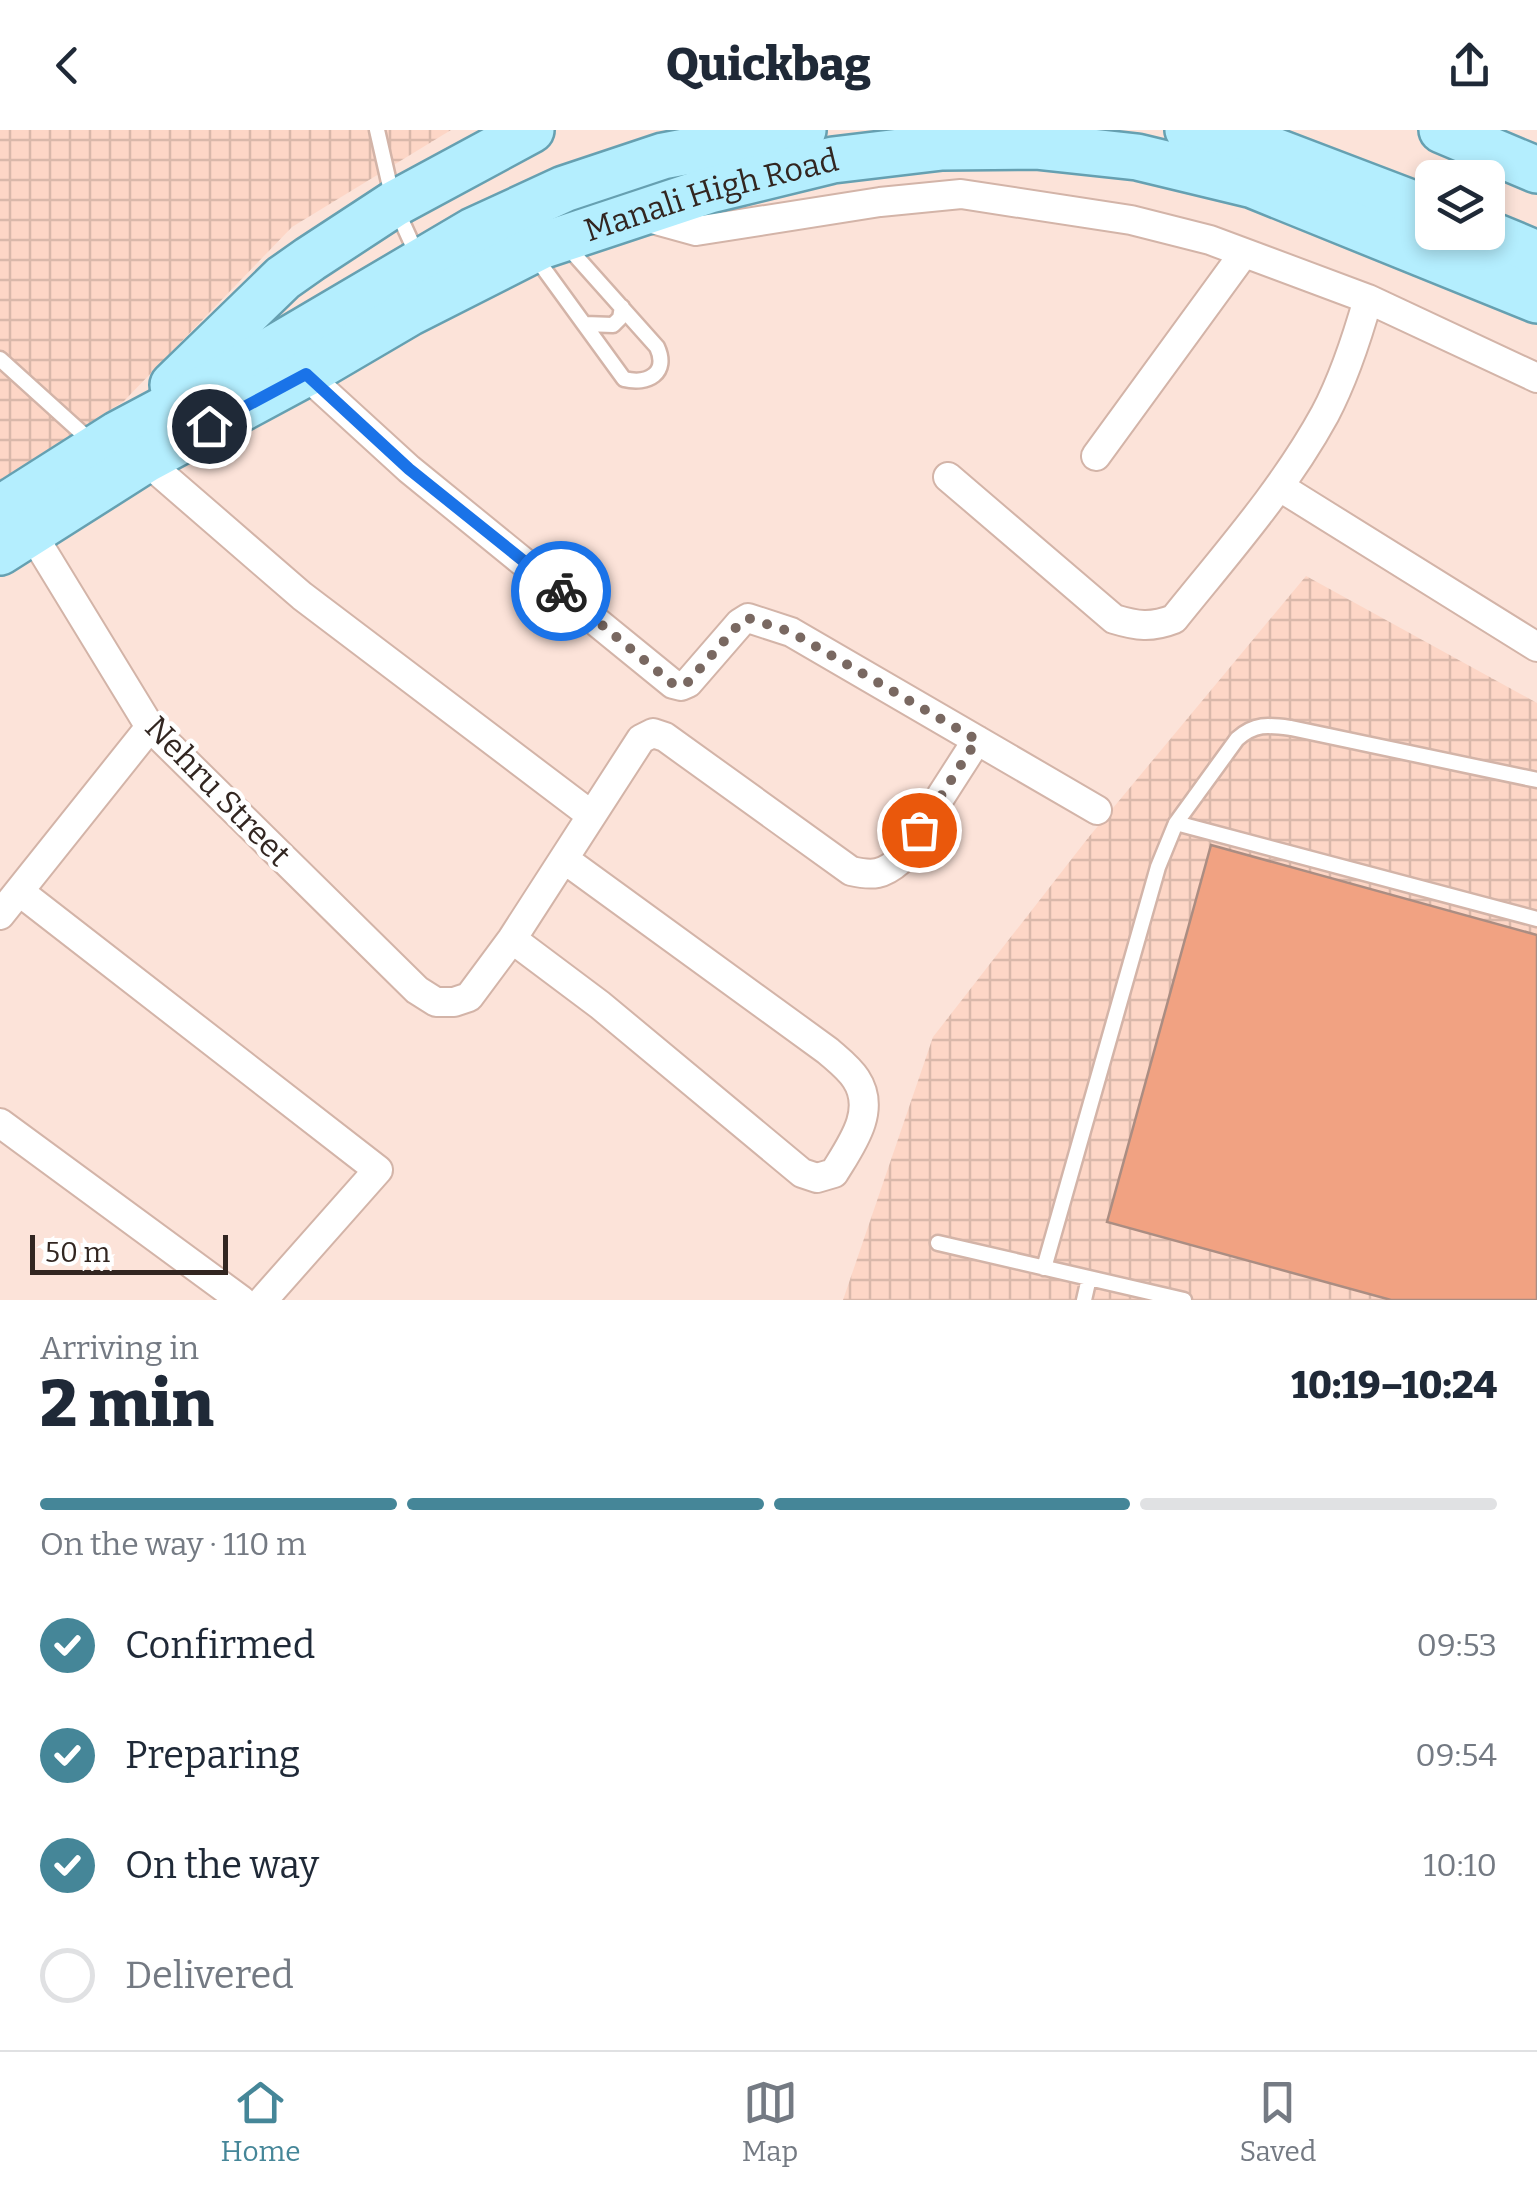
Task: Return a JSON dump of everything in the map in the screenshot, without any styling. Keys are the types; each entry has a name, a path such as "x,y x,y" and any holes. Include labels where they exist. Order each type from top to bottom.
{"main road":[{"path":"120,447 283,278 394,204 531,130"},
{"name":"Manali High Road","path":"431,279 473,232 564,189 663,156 803,130"},
{"path":"1188,130 1256,144 1415,205"},
{"path":"1442,130 1537,170"},
{"name":"Manali High Road","path":"10,531 120,447 227,376 361,317 431,279 710,190 833,160 942,147 1035,146 1137,157 1253,186 1537,300"},
{"path":"1505,241 1537,254"},
{"path":"319,253 361,317"},
{"name":"Manali High Road","path":"120,447 306,374 361,317"}],"street":[{"path":"637,214 696,232 880,202 961,194 1131,220 1244,253 1368,299 1537,378"},
{"path":"1096,456 1244,253"},
{"path":"948,477 1114,619 1138,627 1174,620 1280,487 1326,413 1346,368 1368,299"},
{"path":"306,374 409,469 673,684 681,686 688,682 748,618 791,632 1097,810"},
{"path":"120,447 302,596 591,815"},
{"path":"1280,487 1537,647"},
{"name":"Nehru Street","path":"10,531 150,727 417,990 436,1002 469,997 512,939"},
{"path":"0,915 150,727"},
{"path":"564,859 828,1050 856,1079 864,1101 864,1117 834,1173 817,1178 802,1173 614,1016 512,939 591,815 642,739 653,734 665,737 851,871 872,876 887,871 900,860 977,740"},
{"path":"20,892 378,1170 263,1300"},
{"path":"0,1123 241,1300"}],"lane":[{"path":"377,130 394,204 431,279"},
{"path":"546,245 622,307 658,347 662,358 652,379 624,379 584,324 546,245"},
{"path":"584,324 613,325 620,318 622,307"},
{"path":"0,359 120,447"},
{"path":"1044,1268 1142,919 1176,823 1237,740 1249,729 1262,725 1537,780"},
{"path":"1176,823 1537,919"},
{"path":"938,1244 1184,1300"},
{"path":"1084,1300 1089,1278"}],"shaded area":[{"path":"0,130 451,130 292,227 124,401 0,480"},
{"path":"1306,576 1537,703 1537,1300 843,1300 933,1037 1088,838"}],"building":[{"path":"1211,845 1537,935 1537,1300 1391,1300 1107,1222"}],"way so far":[{"path":"561,591 673,684 681,686 688,682 748,618 791,632 977,740 919,830"}],"route":[{"path":"209,426 306,374 409,469 561,591"}]}
